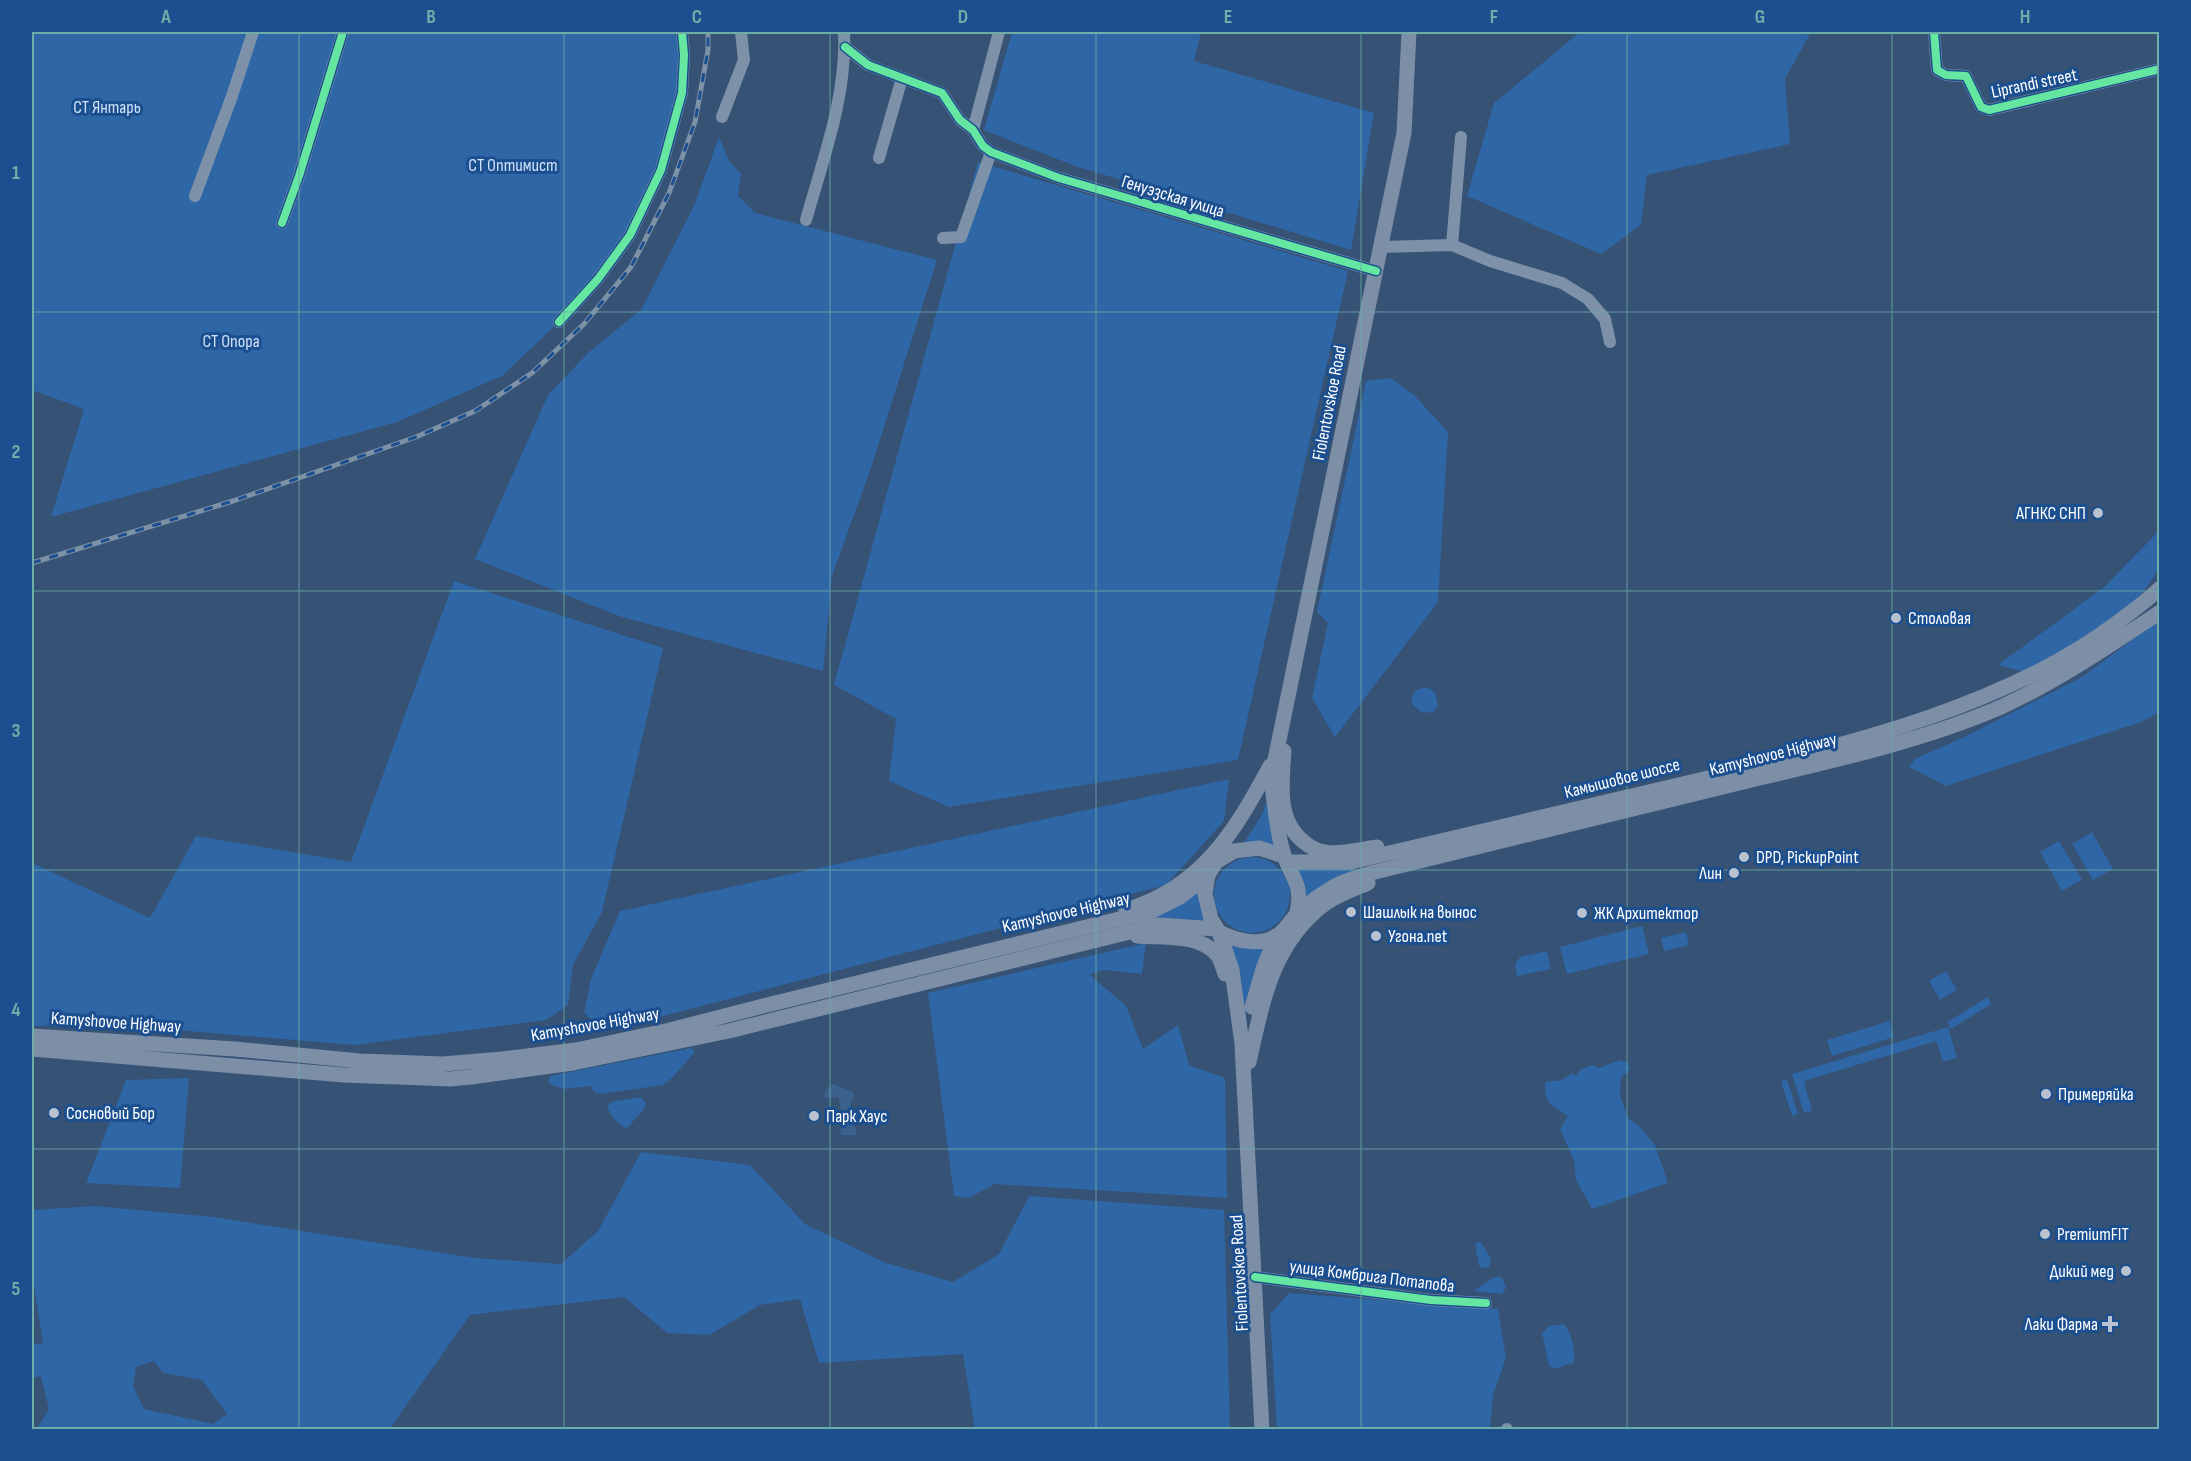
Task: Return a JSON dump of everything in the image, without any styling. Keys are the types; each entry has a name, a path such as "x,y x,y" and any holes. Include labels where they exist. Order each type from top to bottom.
{"main road":[{"name":"Fiolentovskoe Road","path":"1286,859 1271,779 1274,758 1296,668 1404,133 1409,32"},
{"name":"Камышовое шоссе","path":"1226,855 1246,848 1258,848 1286,859 1351,862 1761,764 1903,726 1994,693 2086,645 2150,598 2160,588"},
{"name":"Kamyshovoe Highway","path":"1426,859 1803,767 1906,740 1958,723 1999,708 2057,678 2160,612"},
{"path":"1284,717 1282,786 1284,812 1295,835 1311,848 1325,852 1342,852 1442,841"},
{"path":"1076,930 1091,920 1132,908 1176,889 1216,852 1242,817 1274,758"},
{"name":"Fiolentovskoe Road","path":"1226,855 1247,825 1271,779"},
{"path":"1226,855 1216,862 1208,875 1205,894 1207,908 1218,931 1231,938 1244,941 1264,940 1276,936 1289,925 1297,914 1336,885 1371,873 1426,859"},
{"path":"1286,859 1299,886 1300,900 1297,914"},
{"path":"1245,1080 1260,1013 1279,957 1300,925 1328,902 1370,882 1414,868 1426,859"},
{"name":"Kamyshovoe Highway","path":"32,1036 235,1049 372,1061 443,1064 576,1050 670,1030 1152,911 1180,897 1208,875"},
{"name":"Kamyshovoe Highway","path":"32,1049 344,1075 450,1079 471,1077 573,1063 718,1034 1158,925 1218,931"},
{"name":"Fiolentovskoe Road","path":"1218,931 1233,970 1242,1044 1261,1427"},
{"path":"1119,935 1165,936 1199,943 1210,948 1218,957 1226,975 1231,1002 1240,1026"},
{"name":"Fiolentovskoe Road","path":"1242,1044 1263,969 1276,936"}],"street":[{"path":"195,196 253,32"},
{"path":"282,223 344,32"},
{"path":"559,322 598,279 630,236 661,170 682,93 684,55 682,32"},
{"path":"722,117 744,60 741,32"},
{"path":"806,220 837,112 845,47 844,32"},
{"path":"973,130 999,32"},
{"name":"Liprandi street","path":"1934,32 1937,70 1946,75 1966,76 1981,107 1989,110 2160,69"},
{"name":"Генуэзская улица","path":"845,47 868,65 942,93 960,120 973,130 983,146 991,152 1059,178 1376,271"},
{"path":"879,158 902,78"},
{"path":"1452,245 1461,137"},
{"path":"943,238 961,237 991,152"},
{"path":"1381,247 1452,245 1490,261 1562,283 1588,299 1605,319 1611,342"},
{"name":"улица Комбрига Потапова","path":"1255,1276 1431,1300 1486,1303"}],"green space":[{"path":"32,32 682,32 682,93 661,170 630,235 559,322 502,376 397,422 51,517 84,409 32,390"},
{"path":"1012,32 1201,32 1194,61 1374,113 1351,250 1075,166 984,130"},
{"path":"1580,32 1811,32 1785,79 1790,144 1647,175 1641,225 1601,254 1467,196 1494,103"},
{"path":"719,137 729,161 741,174 738,196 755,213 937,260 871,468 832,576 823,671 622,617 475,559 548,395 589,352 641,310 694,206"},
{"path":"978,162 1348,271 1238,760 949,807 889,781 896,719 834,685"},
{"path":"1391,378 1414,395 1448,432 1438,602 1335,737 1312,698 1328,623 1317,612 1366,381"},
{"path":"2159,531 2159,569 2144,591 2126,609 2097,630 2024,672 1998,665 2104,587"},
{"path":"454,581 663,648 602,912 573,965 568,1005 546,1020 354,1045 99,1025 32,1026 32,863 150,918 196,836 351,862"},
{"path":"2159,620 2159,712 2141,722 1946,786 1909,767 1915,759 1964,737 2082,677"},
{"path":"1427,687 1435,692 1438,706 1433,712 1422,713 1413,705 1411,698 1416,690"},
{"path":"1229,779 1224,821 1166,885 656,1018 599,1026 584,1013 591,979 620,911"},
{"path":"1267,798 1279,848 1244,843 1263,813"},
{"path":"2092,832 2113,869 2093,880 2072,844"},
{"path":"2059,841 2082,880 2062,891 2040,852"},
{"path":"1252,857 1266,860 1279,868 1287,881 1290,895 1287,909 1279,922 1266,930 1252,933 1238,930 1225,922 1217,909 1214,895 1217,881 1225,868 1238,860"},
{"path":"1353,866 1354,870 1334,878 1305,900 1304,886 1297,867"},
{"path":"1200,890 1207,921 1144,922 1143,919"},
{"path":"1642,926 1649,954 1567,974 1560,947"},
{"path":"1686,932 1689,945 1664,951 1661,938"},
{"path":"1226,941 1267,946 1259,964 1245,1019"},
{"path":"1146,943 1142,974 1105,970 1089,974 1126,1006 1143,1049 1178,1025 1189,1065 1225,1078 1227,1198 995,1184 968,1198 954,1196 928,993"},
{"path":"1547,951 1551,969 1517,976 1515,964 1520,957"},
{"path":"1946,971 1957,990 1940,1000 1929,981"},
{"path":"1988,997 1991,1004 1951,1029 1947,1022"},
{"path":"1889,1021 1894,1037 1832,1056 1827,1040"},
{"path":"1948,1027 1957,1058 1943,1062 1936,1041 1804,1081 1812,1111 1804,1113 1792,1074"},
{"path":"691,1048 694,1053 663,1085 601,1094 594,1092 591,1086 566,1089 551,1085 548,1081 550,1076"},
{"path":"1620,1060 1630,1067 1628,1072 1621,1076 1620,1096 1628,1118 1639,1126 1655,1145 1668,1183 1592,1209 1576,1180 1574,1161 1560,1129 1568,1116 1547,1100 1545,1082 1562,1080 1572,1073 1576,1076 1581,1069 1593,1065 1599,1068"},
{"path":"189,1078 180,1188 86,1183 126,1080"},
{"path":"1787,1079 1798,1114 1792,1116 1781,1081"},
{"path":"641,1097 646,1103 645,1108 627,1128 620,1125 607,1106 611,1102"},
{"path":"641,1152 750,1165 805,1224 886,1263 953,1282 999,1254 1029,1196 1224,1210 1230,1429 975,1429 963,1354 819,1363 800,1299 760,1305 709,1335 667,1333 624,1297 470,1315 391,1427 392,1429 36,1429 49,1410 41,1376 32,1378 32,1344 43,1343 32,1274 32,1210 95,1206 213,1217 475,1258 561,1264 598,1231","holes":["154,1361 163,1373 202,1380 227,1414 213,1424 144,1409 133,1386 136,1367"]},
{"path":"1481,1242 1491,1259 1489,1267 1479,1266 1475,1243"},
{"path":"1494,1277 1503,1279 1506,1288 1502,1294 1473,1291"},
{"path":"1289,1293 1498,1309 1506,1358 1493,1395 1490,1429 1277,1429 1270,1314"},
{"path":"1564,1324 1573,1343 1574,1359 1573,1363 1554,1369 1549,1366 1542,1333 1549,1326"}],"shaded area":[{"path":"833,1084 853,1092 854,1097 850,1103 853,1112 851,1122 857,1129 855,1135 841,1135 840,1131 844,1124 838,1097 825,1098 825,1091"}],"railway":[{"path":"32,563 233,501 416,437 475,411 532,373 584,324 631,267 669,193 695,122 708,50 708,32"}],"cycle path":[{"path":"282,223 299,176 343,32"},
{"path":"559,322 598,279 630,235 661,170 682,93 684,55 682,32"},
{"path":"1934,32 1937,70 1946,75 1966,76 1981,107 1989,110 2160,69"},
{"path":"845,47 868,65 942,93 960,120 973,130 983,146 991,152 1059,178 1376,271"},
{"path":"1255,1277 1431,1300 1486,1303"}],"place":[{"name":"АГНКС СНП","path":"2098,513"},
{"name":"Столовая","path":"1896,618"},
{"name":"DPD, PickupPoint","path":"1744,857"},
{"name":"Лин","path":"1734,873"},
{"name":"Шашлык на вынос","path":"1351,912"},
{"name":"ЖК Архитектор","path":"1582,913"},
{"name":"Угона.net","path":"1376,936"},
{"name":"Примеряйка","path":"2046,1094"},
{"name":"Сосновый Бор","path":"54,1113"},
{"name":"Парк Хаус","path":"814,1116"},
{"name":"PremiumFIT","path":"2045,1234"},
{"name":"Дикий мед","path":"2126,1271"},
{"name":"Лаки Фарма","path":"2110,1324"}],"park label":[{"name":"СТ Янтарь","path":"107,107"},
{"name":"СТ Оптимист","path":"513,165"},
{"name":"СТ Опора","path":"231,341"}]}
